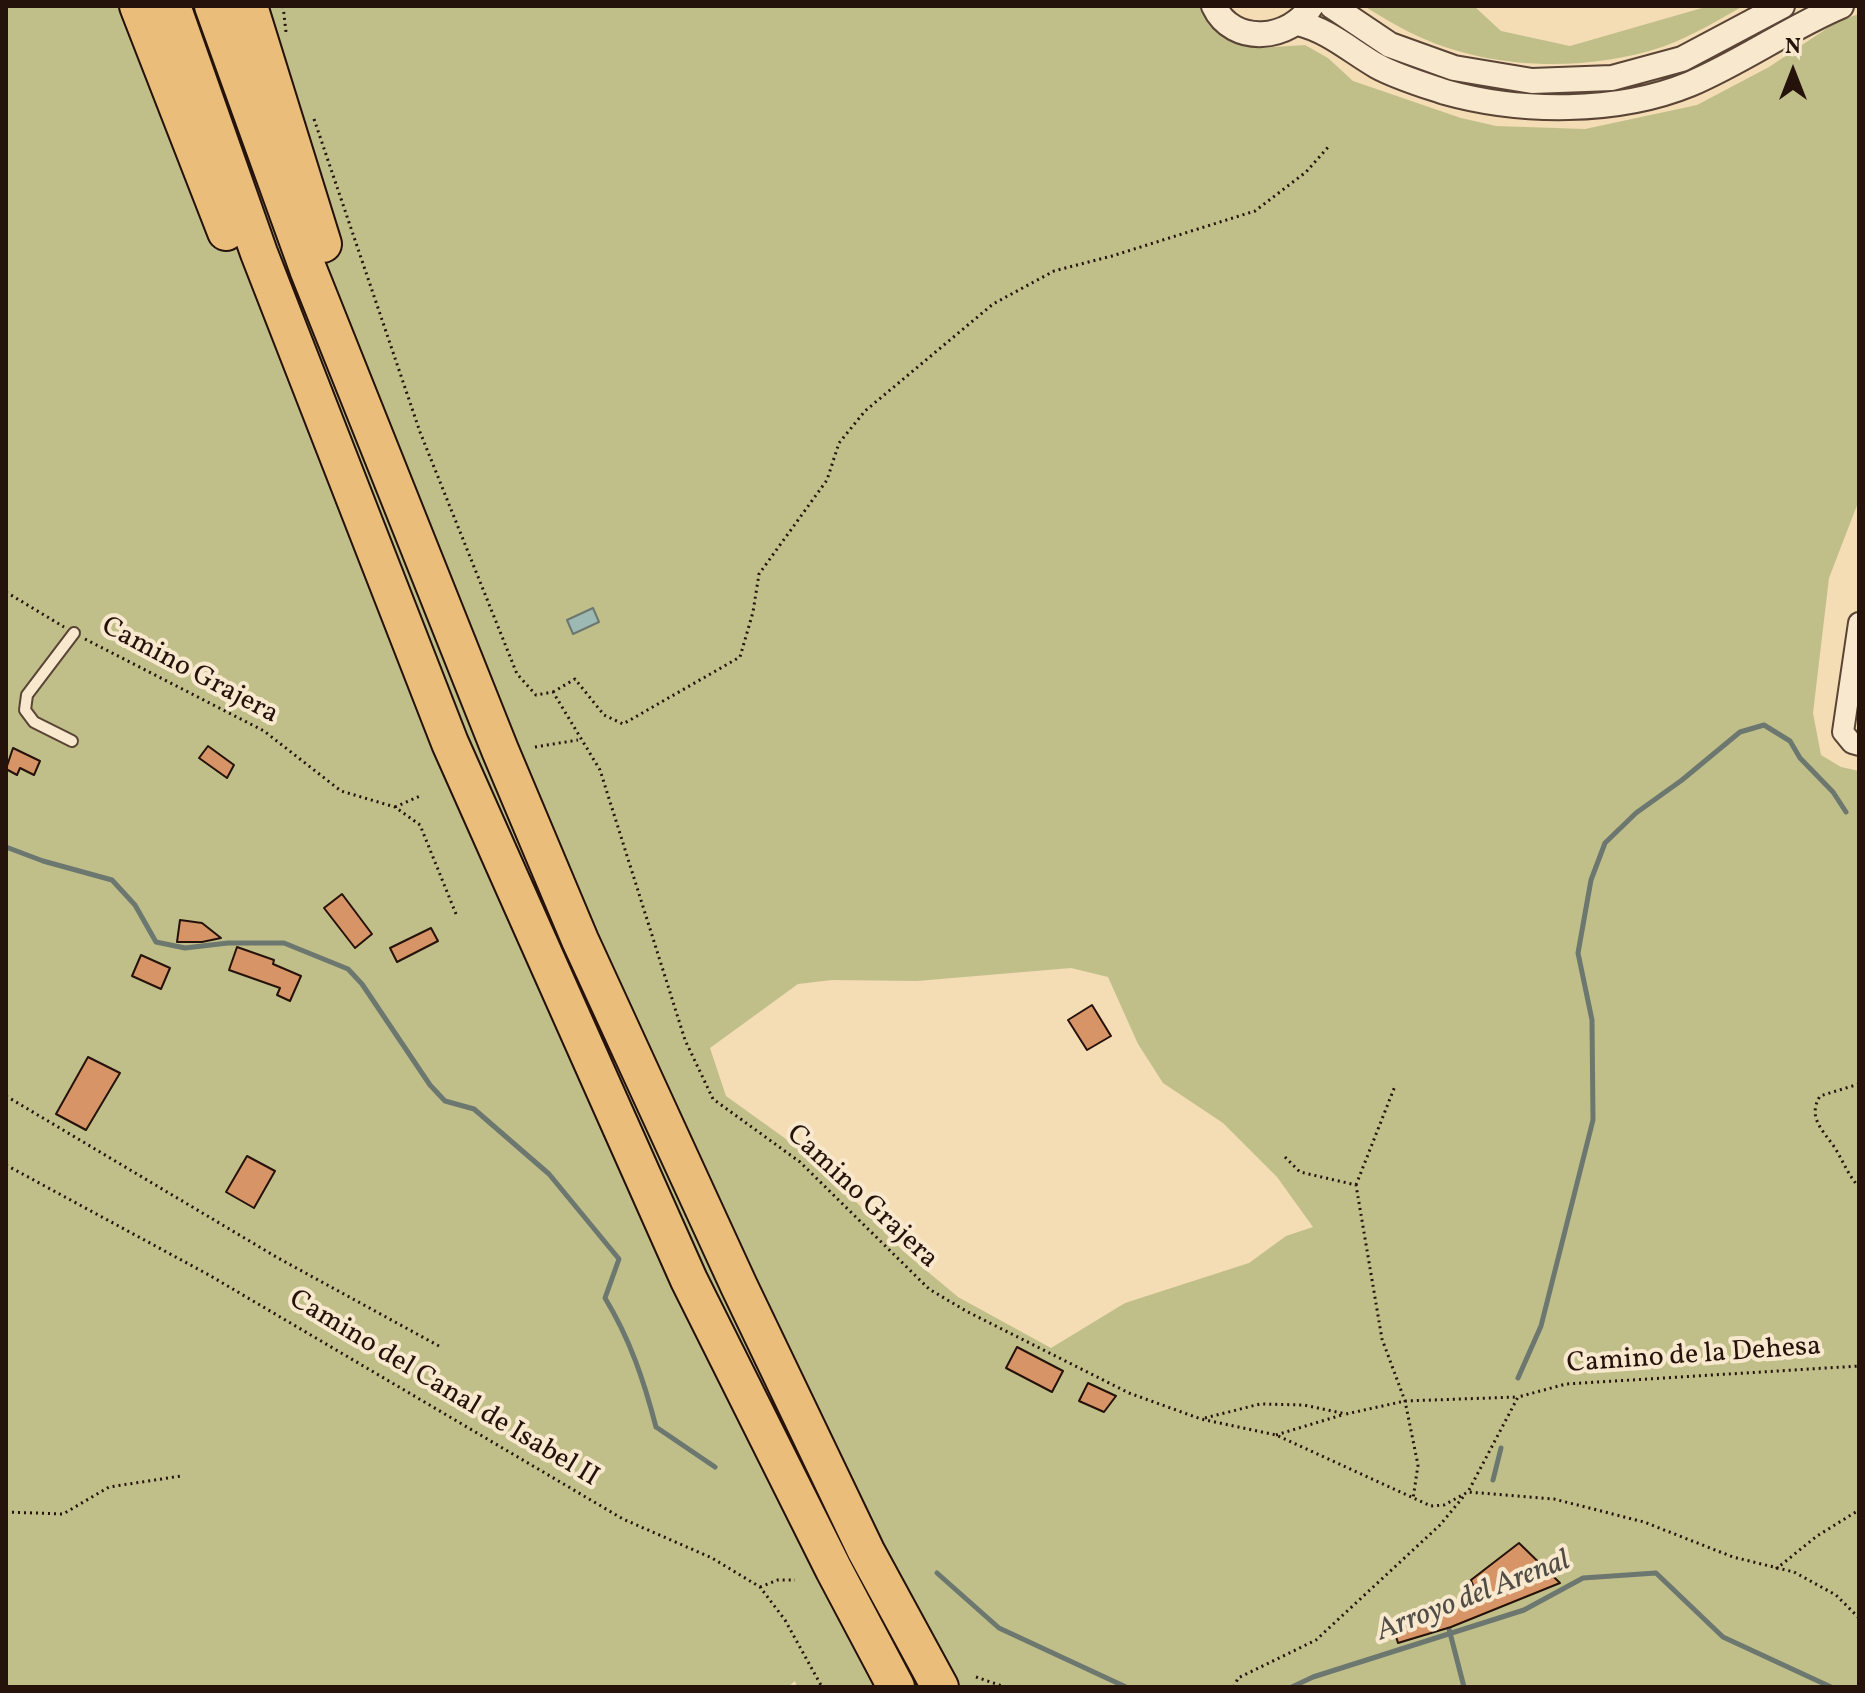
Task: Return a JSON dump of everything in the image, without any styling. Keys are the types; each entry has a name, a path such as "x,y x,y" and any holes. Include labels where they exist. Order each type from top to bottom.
{"highway":[{"path":"138,6 344,524 450,743 689,1280 896,1687"},
{"path":"172,6 259,253 450,743"},
{"path":"213,6 308,269 500,750 580,940 739,1286 866,1551 940,1687"},
{"path":"249,6 333,277 452,590 478,691"}],"street":[{"path":"1214,6 1217,13 1234,28 1255,35 1278,34 1305,14 1317,27 1380,68 1446,92 1529,107 1618,104 1688,85 1841,6"},
{"path":"1332,6 1390,45 1454,68 1532,81 1612,78 1682,59 1782,6"},
{"path":"1859,623 1851,729 1845,737 1859,745"}],"lane":[{"path":"72,741 34,722 25,710 27,695 74,633"}],"path":[{"path":"283,6 287,41"},
{"path":"313,116 420,432 517,674 536,695 553,692 575,679 604,715 623,724 740,657 753,612 759,574 827,480 839,443 865,411 993,304 1054,271 1255,211 1306,172 1330,145"},
{"name":"Camino Grajera","path":"6,592 74,633 264,731 341,791 395,807 420,825 456,914"},
{"name":"Camino Grajera","path":"553,692 600,770 685,1040 713,1099 800,1162 929,1289 966,1311 1129,1393 1201,1419 1276,1435 1413,1499 1436,1506 1468,1492"},
{"path":"535,747 579,739"},
{"path":"395,807 420,796"},
{"path":"1859,1084 1820,1096 1815,1106 1817,1124 1859,1187"},
{"path":"1395,1086 1356,1185 1382,1339 1405,1401 1418,1465 1413,1499"},
{"path":"6,1096 278,1258 439,1346"},
{"path":"1285,1157 1300,1172 1356,1185"},
{"name":"Camino del Canal de Isabel II","path":"6,1165 209,1275 623,1519 712,1558 760,1587 785,1620 822,1687"},
{"name":"Camino de la Dehesa","path":"1518,1397 1566,1384 1859,1366"},
{"path":"1234,1687 1238,1678 1316,1640 1440,1525 1468,1492 1518,1397 1405,1401 1346,1414 1276,1435"},
{"path":"1201,1419 1260,1404 1304,1405 1346,1414"},
{"path":"6,1512 63,1514 109,1487 181,1476"},
{"path":"1468,1492 1554,1499 1644,1522 1733,1557 1810,1579 1836,1595 1859,1618"},
{"path":"1776,1569 1817,1536 1859,1510"},
{"path":"760,1587 778,1580 795,1580"},
{"path":"976,1677 1005,1687"}],"shaded area":[{"path":"6,6 1199,6 1215,28 1240,43 1258,48 1305,45 1328,58 1353,81 1461,118 1496,126 1585,129 1697,105 1769,67 1838,21 1859,14 1859,500 1829,578 1813,713 1821,755 1841,767 1859,771 1859,1687 797,1687 795,1681 788,1687 6,1687","holes":["1071,968 1108,977 1138,1044 1163,1083 1223,1123 1277,1177 1313,1227 1286,1236 1249,1263 1125,1303 1051,1348 958,1297 903,1251 818,1162 726,1096 710,1048 798,984 832,980 917,981"]},
{"path":"1364,6 1474,6 1501,31 1570,46 1709,6 1743,6 1693,34 1662,47 1600,61 1535,64 1503,61 1440,45 1411,33"}],"water":[{"path":"593,608 599,622 573,634 567,620"}],"building":[{"path":"208,746 234,765 227,778 199,758"},
{"path":"13,748 40,761 34,775 20,768 17,775 6,769"},
{"path":"342,894 372,934 355,948 324,908"},
{"path":"180,920 202,923 221,938 177,942"},
{"path":"431,928 438,941 397,962 390,948"},
{"path":"237,947 274,960 273,964 301,976 290,1001 277,995 280,988 229,970"},
{"path":"141,955 170,968 161,989 132,976"},
{"path":"1092,1005 1111,1036 1087,1050 1068,1020"},
{"path":"88,1057 120,1073 86,1130 56,1114"},
{"path":"247,1156 275,1171 254,1208 226,1192"},
{"path":"1017,1347 1063,1371 1052,1392 1006,1368"},
{"path":"1088,1383 1116,1396 1104,1412 1079,1401"},
{"path":"1519,1543 1560,1583 1451,1627 1398,1643 1394,1630 1478,1598 1471,1580"}],"waterway":[{"path":"1518,1378 1541,1326 1593,1120 1592,1020 1578,953 1591,880 1605,843 1636,813 1740,732 1764,725 1790,741 1800,758 1833,792 1846,812"},
{"name":"Arroyo del Arenal","path":"6,847 112,880 135,905 156,942 185,948 228,943 284,943 348,969 362,984 430,1085 445,1101 474,1109 549,1174 619,1259 605,1298 635,1361 656,1427 715,1467"},
{"path":"1493,1480 1501,1448"},
{"name":"Arroyo del Arenal","path":"937,1573 999,1628 1126,1687"},
{"name":"Arroyo del Arenal","path":"1292,1687 1313,1677 1524,1610 1583,1578 1656,1573 1723,1637 1831,1687"},
{"path":"1449,1629 1464,1687"}]}
